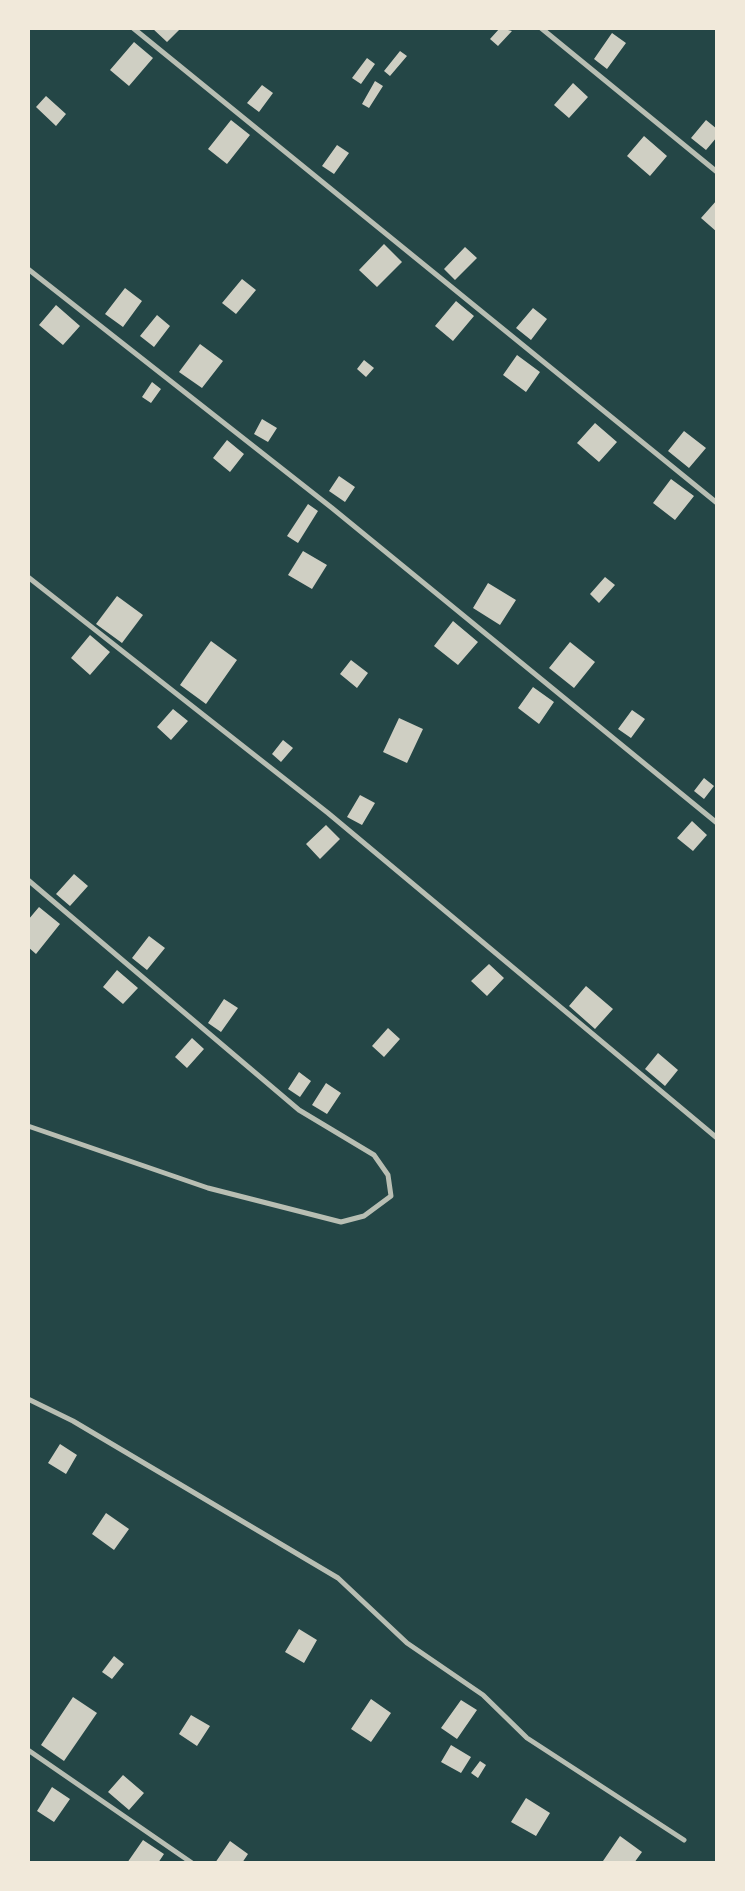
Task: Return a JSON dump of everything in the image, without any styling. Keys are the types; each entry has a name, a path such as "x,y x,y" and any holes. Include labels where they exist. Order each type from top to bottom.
{"lane":[{"path":"134,28 717,503"},
{"path":"541,28 717,172"},
{"path":"28,269 332,508 717,822"},
{"path":"28,577 328,813 717,1138"},
{"path":"28,880 299,1110 374,1155 388,1175 391,1196 364,1216 341,1222 208,1188 28,1126"},
{"path":"28,1399 73,1421 338,1578 407,1643 483,1695 527,1738 684,1840"},
{"path":"28,1750 192,1863"}],"shaded area":[{"path":"28,28 717,28 717,1863 28,1863"}],"building":[{"path":"152,28 181,28 167,42"},
{"path":"500,28 512,31 498,46 490,39"},
{"path":"612,33 626,43 607,69 594,59"},
{"path":"134,42 153,58 129,86 110,70"},
{"path":"400,51 407,56 390,76 384,71"},
{"path":"367,58 375,64 361,84 352,78"},
{"path":"375,81 383,86 369,108 362,104"},
{"path":"573,83 588,97 569,118 554,105"},
{"path":"262,85 273,93 259,112 247,103"},
{"path":"46,96 66,114 56,126 36,107"},
{"path":"231,120 250,135 227,164 208,149"},
{"path":"706,120 717,129 717,137 706,150 691,138"},
{"path":"644,136 667,156 650,176 627,156"},
{"path":"337,145 349,153 334,174 322,166"},
{"path":"717,200 717,232 701,218"},
{"path":"384,244 402,262 377,287 359,270"},
{"path":"465,247 477,258 455,280 444,269"},
{"path":"242,279 256,290 236,314 222,303"},
{"path":"125,288 142,301 123,327 105,314"},
{"path":"456,301 474,316 453,341 435,326"},
{"path":"56,305 80,326 63,345 39,325"},
{"path":"533,308 547,319 531,340 516,328"},
{"path":"157,315 170,326 154,347 140,336"},
{"path":"200,344 223,361 202,388 179,372"},
{"path":"517,355 540,372 526,392 503,375"},
{"path":"364,360 374,368 366,377 357,369"},
{"path":"152,382 161,389 151,403 142,397"},
{"path":"262,419 277,428 268,442 254,434"},
{"path":"595,423 617,442 599,462 577,443"},
{"path":"684,431 706,448 689,468 668,451"},
{"path":"227,440 244,454 230,472 213,458"},
{"path":"339,476 355,487 345,502 329,491"},
{"path":"671,479 694,496 675,520 653,503"},
{"path":"308,504 318,511 298,543 287,536"},
{"path":"303,551 327,565 312,589 288,575"},
{"path":"605,577 615,585 599,603 590,594"},
{"path":"488,583 516,600 500,625 473,608"},
{"path":"117,596 143,615 122,643 96,624"},
{"path":"453,621 478,642 458,665 434,646"},
{"path":"90,635 110,652 90,675 71,658"},
{"path":"211,641 237,660 206,704 180,685"},
{"path":"570,642 595,662 574,688 549,668"},
{"path":"351,660 368,673 357,688 340,674"},
{"path":"533,687 554,702 539,724 518,708"},
{"path":"173,709 188,721 171,740 157,727"},
{"path":"632,710 645,719 631,738 618,729"},
{"path":"399,718 423,729 407,763 383,752"},
{"path":"283,740 293,748 281,762 272,754"},
{"path":"704,778 714,786 704,799 694,791"},
{"path":"360,795 375,803 362,825 347,817"},
{"path":"692,821 707,835 693,851 677,838"},
{"path":"326,825 340,839 320,859 306,844"},
{"path":"74,874 88,886 70,906 56,894"},
{"path":"39,907 60,924 36,954 28,947 28,920"},
{"path":"149,936 165,948 147,970 132,958"},
{"path":"489,964 504,978 487,996 471,981"},
{"path":"117,970 138,988 123,1004 103,987"},
{"path":"586,986 613,1009 595,1029 569,1006"},
{"path":"224,999 238,1008 221,1032 208,1023"},
{"path":"388,1028 400,1039 384,1057 372,1046"},
{"path":"192,1038 204,1049 187,1068 175,1057"},
{"path":"658,1053 678,1070 665,1086 645,1069"},
{"path":"299,1072 311,1081 300,1097 288,1089"},
{"path":"326,1083 341,1093 327,1114 312,1105"},
{"path":"60,1444 77,1455 66,1474 48,1463"},
{"path":"106,1513 129,1529 114,1550 92,1534"},
{"path":"299,1629 317,1640 304,1663 285,1652"},
{"path":"114,1656 124,1664 112,1679 102,1672"},
{"path":"73,1697 97,1713 64,1761 41,1745"},
{"path":"371,1699 391,1713 371,1742 351,1729"},
{"path":"461,1700 477,1710 457,1739 441,1728"},
{"path":"191,1715 210,1726 197,1746 179,1734"},
{"path":"451,1745 471,1757 461,1773 441,1762"},
{"path":"480,1761 486,1765 478,1778 471,1773"},
{"path":"123,1775 144,1793 129,1810 108,1792"},
{"path":"52,1787 70,1799 54,1822 37,1811"},
{"path":"526,1798 550,1813 536,1836 511,1822"},
{"path":"620,1836 642,1852 634,1863 603,1861"},
{"path":"143,1840 164,1854 158,1863 127,1863"},
{"path":"230,1841 248,1854 242,1863 215,1863"}]}
